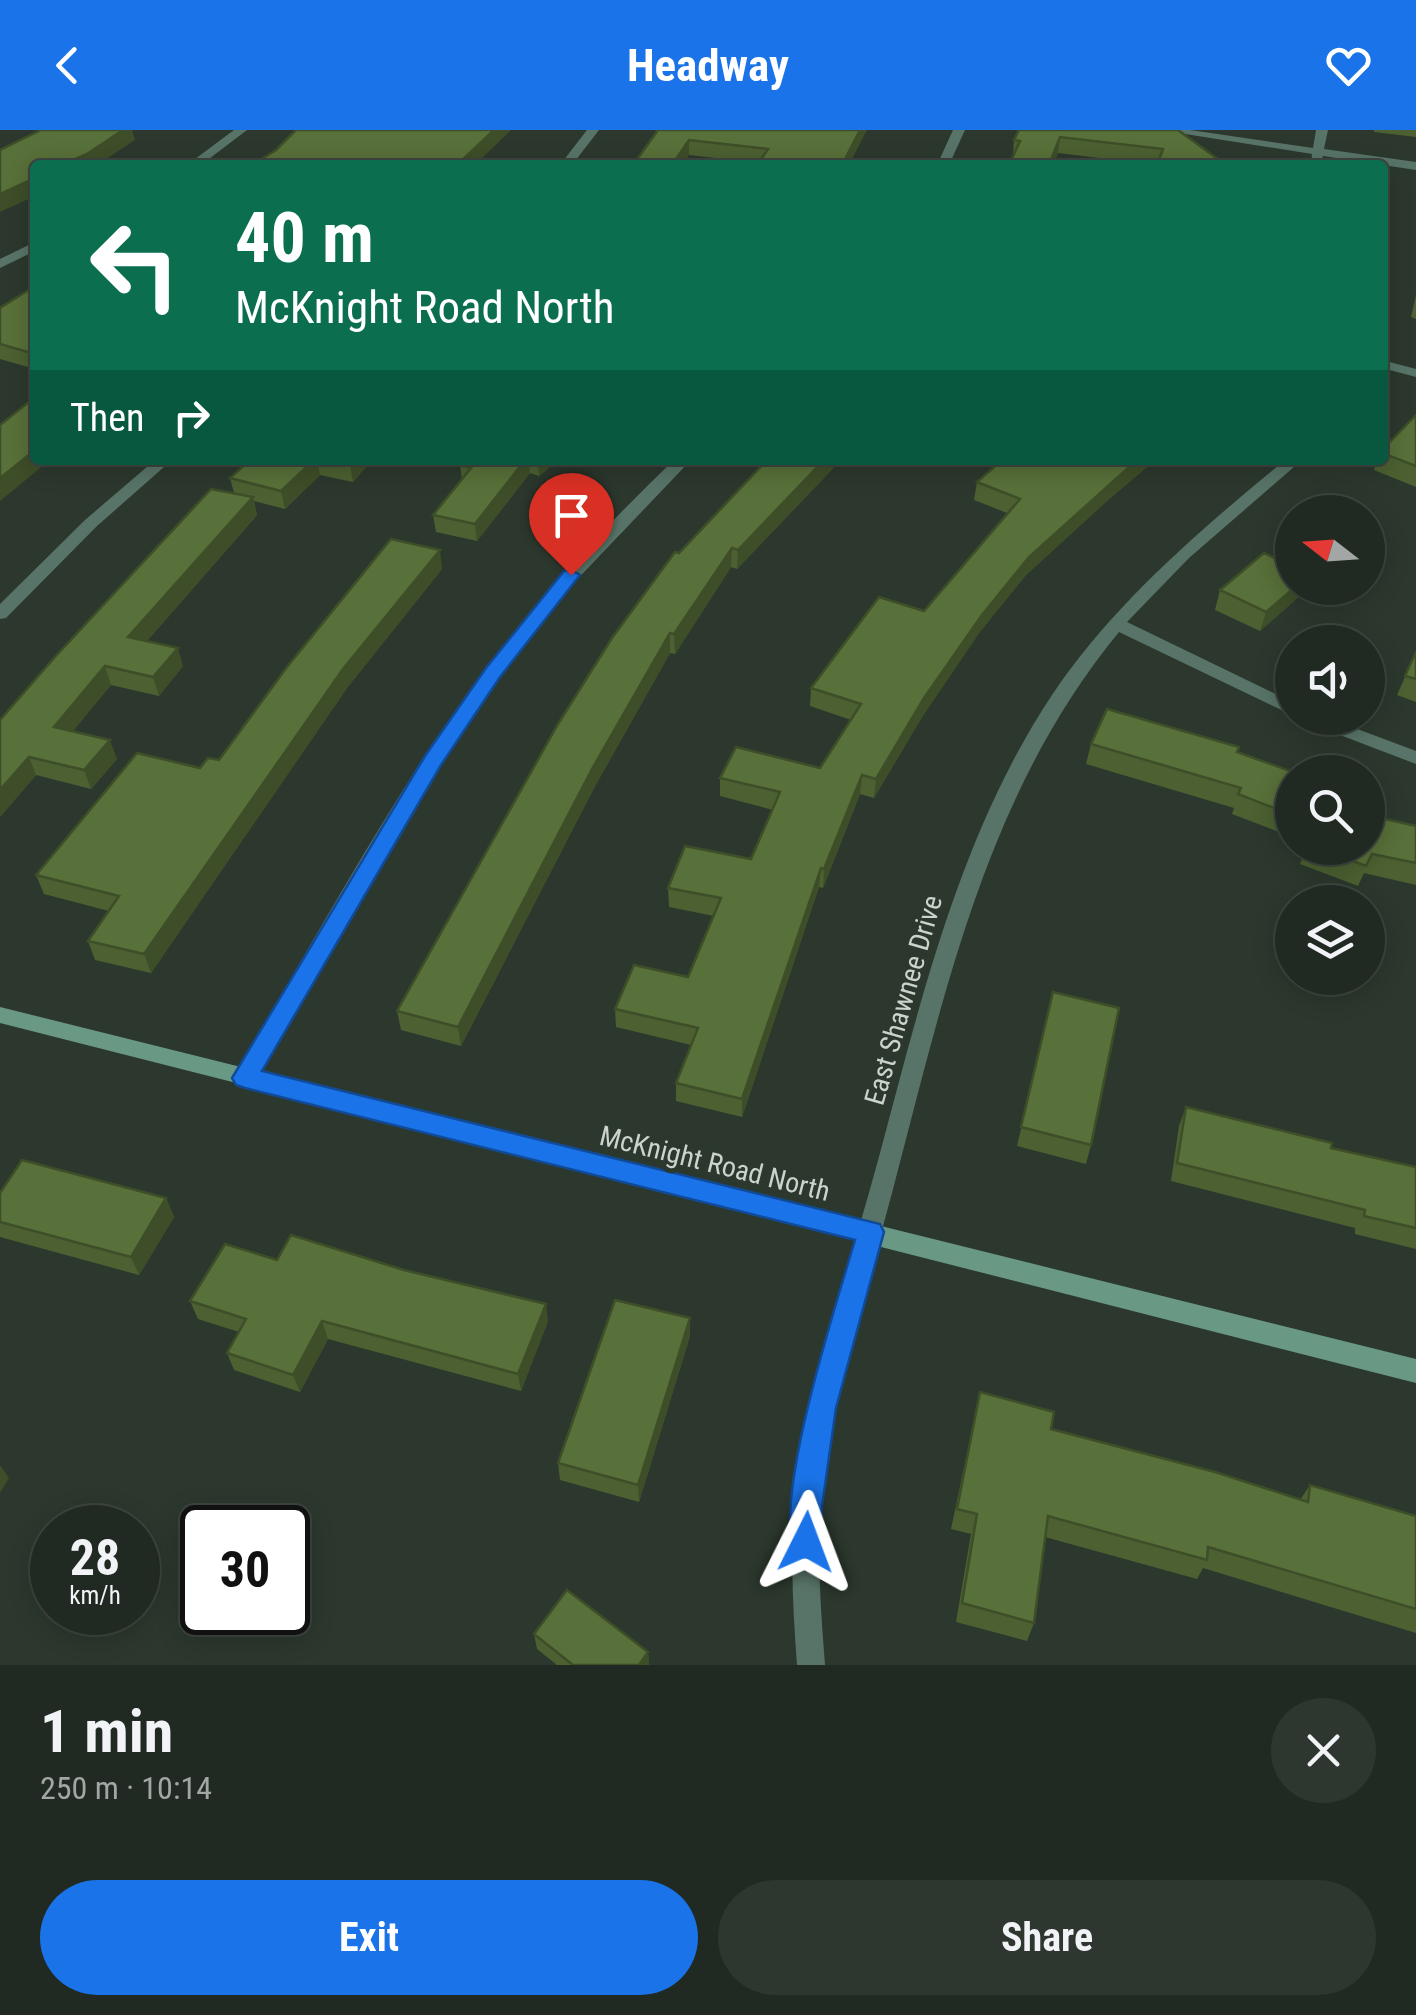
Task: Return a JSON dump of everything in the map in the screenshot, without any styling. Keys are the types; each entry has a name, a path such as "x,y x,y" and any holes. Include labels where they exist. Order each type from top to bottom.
{"street":[{"path":"200,160 241,130"},
{"path":"570,160 593,130"},
{"path":"945,160 958,130"},
{"path":"1166,130 1317,158 1322,130"},
{"path":"1388,164 1416,166"},
{"path":"0,264 30,249"},
{"path":"1388,366 1416,373"},
{"path":"0,614 91,522 158,465"},
{"path":"245,1078 432,762 493,672 548,601 616,524 678,465"},
{"name":"East Shawnee Drive","path":"811,1665 804,1615 806,1506 822,1408 947,940 983,842 1034,739 1115,623 1169,564 1288,465"},
{"path":"1115,623 1275,701"},
{"path":"1356,735 1416,758"},
{"name":"McKnight Road North","path":"0,1015 1416,1372"}],"building":[{"path":"41,130 123,130 73,160 30,160 30,180 0,194 0,150"},
{"path":"296,130 494,130 462,160 260,160"},
{"path":"658,130 860,130 845,160 760,160 768,149 689,140 675,160 637,160"},
{"path":"1019,130 1178,130 1219,160 1159,160 1163,149 1060,137 1051,160 1011,160 1020,141 1014,140"},
{"path":"30,289 30,353 0,344 0,308"},
{"path":"30,401 30,454 0,478 0,425"},
{"path":"1416,415 1416,466 1388,455 1388,444"},
{"path":"244,465 309,465 281,491 230,478"},
{"path":"460,465 521,465 475,524 433,515 471,468"},
{"path":"762,465 819,465 738,550 732,548 674,634 670,633 592,769 458,1027 397,1011 558,724 612,638 675,552 679,553"},
{"path":"996,465 1131,465 1029,557 982,615 924,698 876,779 862,775 824,869 821,868 742,1099 676,1083 698,1028 615,1009 634,965 688,977 721,898 668,888 685,846 751,859 780,792 720,778 736,747 820,768 861,704 811,688 879,597 924,611 1020,499 977,482"},
{"path":"211,489 253,497 128,637 178,648 153,677 105,666 54,727 110,740 84,770 29,757 0,790 0,720"},
{"path":"391,539 440,550 343,669 144,954 88,941 119,896 36,875 137,753 200,768 208,758 219,760 287,667"},
{"path":"1264,553 1275,558 1275,604 1266,612 1220,590"},
{"path":"1416,652 1416,679 1405,676"},
{"path":"1107,709 1239,747 1237,752 1275,766 1275,808 1238,794 1241,788 1091,744"},
{"path":"1385,819 1416,826 1416,863 1385,857"},
{"path":"1053,992 1119,1008 1091,1145 1021,1127"},
{"path":"1186,1107 1332,1143 1331,1148 1416,1167 1416,1228 1364,1216 1365,1210 1177,1163"},
{"path":"22,1160 166,1198 131,1257 0,1222 0,1193"},
{"path":"291,1235 404,1270 546,1304 518,1374 322,1321 293,1375 227,1353 246,1319 190,1301 225,1244 277,1260"},
{"path":"615,1300 690,1318 638,1485 558,1463"},
{"path":"980,1392 1054,1412 1051,1429 1215,1472 1308,1502 1310,1485 1416,1516 1416,1609 1208,1547 1207,1560 1048,1516 1034,1623 962,1603 977,1514 957,1509"},
{"path":"567,1590 648,1652 639,1665 573,1665 534,1634"}],"route":[{"path":"571,575 493,672 432,762 245,1078 870,1232 822,1408 806,1506 806,1542"}]}
